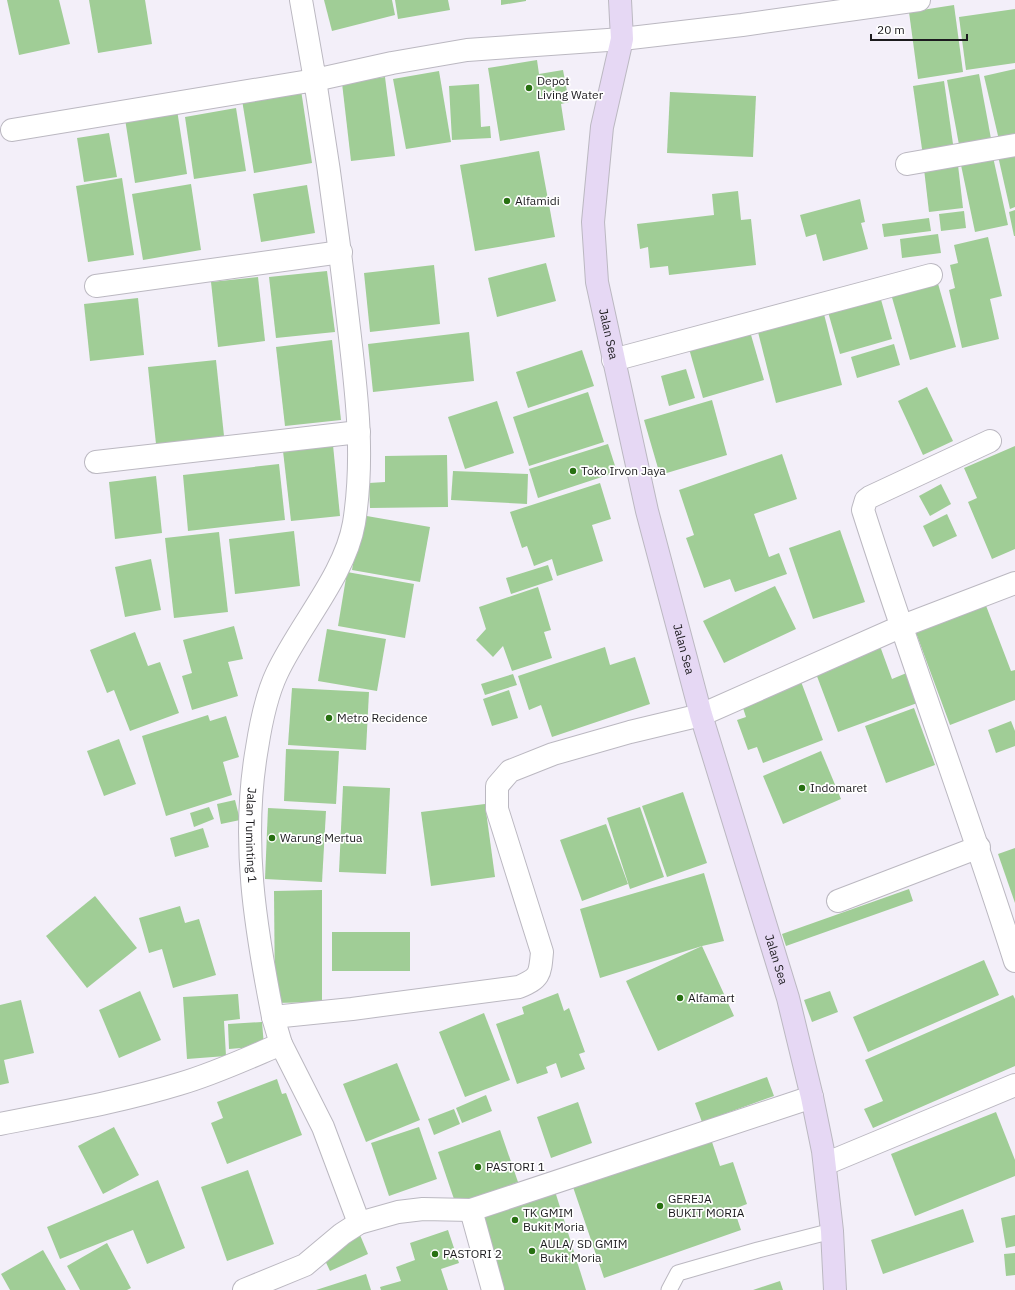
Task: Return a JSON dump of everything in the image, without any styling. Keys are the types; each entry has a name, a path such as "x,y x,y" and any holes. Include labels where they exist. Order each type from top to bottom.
{"main road":[{"name":"Jalan Sea","path":"620,0 622,39 602,127 593,222 597,282 647,511 701,716 788,998 812,1097 824,1164 832,1232 835,1290"}],"street":[{"name":"Jalan Tuminting 1","path":"301,0 315,80 341,252 359,432 358,487 348,549 334,576 296,636 276,675 262,717 253,771 249,831 253,903 258,942 281,1044 323,1127 359,1223"},
{"path":"12,130 315,80 392,63 467,50 622,39 742,25 919,0"},
{"path":"907,164 1015,145"},
{"path":"96,286 341,252"},
{"path":"613,360 931,274"},
{"path":"96,462 359,432"},
{"path":"990,441 866,500 863,510 900,627 979,847 1015,961"},
{"path":"274,1017 352,1009 519,987 532,981 540,974 542,952 497,809 497,786 510,771 553,754 630,732 701,716 900,627 1015,583"},
{"path":"838,901 979,847"},
{"path":"0,1124 110,1102 180,1084 281,1044"},
{"path":"824,1164 1015,1085"},
{"path":"244,1290 305,1265 342,1234 359,1223 398,1212 423,1209 471,1210 812,1097"},
{"path":"471,1210 494,1290"}],"lane":[{"path":"669,1290 678,1273 758,1250 832,1232"}],"building":[{"path":"7,0 59,0 70,44 19,55"},
{"path":"89,0 145,0 152,44 98,53"},
{"path":"324,0 392,0 395,15 332,31"},
{"path":"395,0 448,0 450,10 398,19"},
{"path":"501,0 526,0 526,1 501,5"},
{"path":"954,5 963,72 918,79 909,12"},
{"path":"1015,9 1015,63 966,70 959,17"},
{"name":"Depot Living Water","path":"537,60 539,74 563,70 569,102 561,104 565,130 500,141 488,68"},
{"path":"1015,69 1015,136 999,140 984,76"},
{"path":"439,71 451,142 406,149 393,79"},
{"path":"979,74 992,144 960,150 947,80"},
{"path":"385,77 395,156 351,161 342,83"},
{"path":"944,81 954,151 923,156 913,86"},
{"path":"479,84 481,127 490,126 491,138 452,140 449,86"},
{"path":"301,90 312,163 254,173 242,100"},
{"path":"670,92 756,96 753,157 667,153"},
{"path":"236,108 246,171 194,179 185,117"},
{"path":"177,110 187,174 135,183 125,119"},
{"path":"109,133 117,177 84,182 77,138"},
{"name":"Alfamidi","path":"539,151 555,237 475,251 460,165"},
{"path":"1015,152 1015,207 1010,209 998,156"},
{"path":"993,157 1008,225 975,232 961,165"},
{"path":"958,165 963,208 929,212 924,169"},
{"path":"122,178 134,255 88,262 76,186"},
{"path":"191,184 201,250 143,260 132,194"},
{"path":"307,185 315,233 261,242 253,194"},
{"path":"738,191 741,220 751,219 756,265 669,275 668,266 650,268 648,247 640,249 637,224 714,215 712,194"},
{"path":"860,199 865,222 861,223 868,249 823,261 816,234 806,237 800,215"},
{"path":"1015,210 1015,236 1014,236 1009,212"},
{"path":"964,211 966,228 941,231 939,214"},
{"path":"929,218 931,231 884,237 882,224"},
{"path":"938,234 941,253 902,258 900,239"},
{"path":"988,237 1002,296 990,299 999,339 962,348 949,290 955,288 950,265 958,263 954,245"},
{"path":"546,263 556,301 497,317 488,278"},
{"path":"434,265 440,324 370,332 364,273"},
{"path":"327,271 335,332 276,338 269,277"},
{"path":"258,277 265,341 218,347 211,282"},
{"path":"937,280 956,347 910,360 891,294"},
{"path":"880,296 892,339 840,354 828,312"},
{"path":"138,298 144,355 90,361 84,304"},
{"path":"824,314 842,385 776,403 758,332"},
{"path":"749,328 764,380 703,398 688,345"},
{"path":"469,332 474,381 373,392 368,344"},
{"path":"332,340 341,420 285,426 276,347"},
{"path":"894,344 900,365 857,378 851,357"},
{"path":"582,350 594,386 528,408 516,372"},
{"path":"216,360 224,436 156,444 148,367"},
{"path":"686,369 695,398 669,406 661,376"},
{"path":"927,387 953,441 923,455 898,401"},
{"path":"588,392 604,442 529,466 513,417"},
{"path":"712,400 727,455 660,475 644,420"},
{"path":"497,401 514,453 465,469 448,417"},
{"name":"Toko Irvon Jaya","path":"608,444 617,472 538,498 529,469"},
{"path":"333,445 340,516 291,521 283,451"},
{"path":"1015,446 1015,549 992,559 968,502 977,498 964,468"},
{"path":"782,454 797,499 754,514 769,557 779,553 787,574 735,592 730,579 704,588 686,538 694,535 679,490"},
{"path":"447,455 448,507 370,508 369,483 385,482 385,456"},
{"path":"279,464 285,520 188,531 183,475"},
{"path":"453,471 528,474 527,504 451,500"},
{"path":"156,476 162,533 115,539 109,482"},
{"path":"600,483 611,519 592,525 603,561 557,576 552,559 534,566 527,546 522,548 510,512"},
{"path":"941,484 951,504 930,516 919,496"},
{"path":"947,514 957,536 933,547 923,526"},
{"path":"361,515 430,527 420,582 352,570"},
{"path":"840,530 865,602 813,619 789,548"},
{"path":"294,531 300,586 235,594 229,539"},
{"path":"219,532 228,612 174,618 165,538"},
{"path":"151,559 161,610 125,617 115,567"},
{"path":"548,565 553,580 511,594 506,578"},
{"path":"347,572 414,584 405,638 338,626"},
{"path":"775,586 796,629 724,663 703,621"},
{"path":"538,587 551,630 544,632 552,658 512,671 503,646 493,657 476,640 486,629 479,607"},
{"path":"985,603 1011,671 1015,670 1015,700 950,725 915,630"},
{"path":"234,626 243,659 228,662 238,696 192,710 182,676 192,673 183,640"},
{"path":"327,629 386,639 377,691 318,681"},
{"path":"135,632 148,666 160,662 179,713 130,731 114,690 107,693 90,650"},
{"path":"880,646 892,679 909,672 920,702 838,732 815,671"},
{"path":"605,647 610,665 635,657 650,704 552,737 541,705 529,710 518,676"},
{"path":"513,674 517,685 485,695 481,684"},
{"path":"800,679 823,740 763,763 757,747 748,750 737,720 746,717 741,702"},
{"name":"Metro Recidence","path":"292,688 369,692 366,750 288,745"},
{"path":"509,690 518,718 492,726 483,699"},
{"path":"914,708 935,765 886,783 865,726"},
{"path":"208,715 210,721 226,716 239,757 223,762 232,795 166,816 142,736"},
{"path":"1011,721 1015,731 1015,746 996,753 988,730"},
{"path":"119,739 136,784 104,796 87,751"},
{"path":"286,749 339,751 336,804 284,801"},
{"name":"Indomaret","path":"821,751 841,799 783,824 763,776"},
{"path":"343,786 390,788 386,874 339,872"},
{"path":"683,792 707,863 667,877 642,806"},
{"path":"235,800 240,820 221,824 217,804"},
{"path":"485,804 495,877 431,886 421,812"},
{"path":"209,807 214,819 194,827 190,813"},
{"path":"640,807 664,877 630,889 607,818"},
{"path":"268,808 326,811 322,882 265,879"},
{"path":"606,824 628,884 582,901 560,840"},
{"path":"203,828 209,847 175,857 170,838"},
{"path":"1015,848 1015,903 998,854"},
{"path":"704,873 724,941 702,946 600,978 580,909"},
{"path":"909,889 913,901 786,946 782,934"},
{"path":"322,890 322,1002 275,1003 274,891"},
{"path":"95,896 137,948 87,988 46,936"},
{"path":"180,906 185,923 199,919 216,975 173,988 162,949 149,953 139,918"},
{"path":"332,932 410,932 410,971 332,971"},
{"name":"Alfamart","path":"702,946 734,1016 658,1051 626,981"},
{"path":"984,960 999,995 868,1052 853,1017"},
{"path":"140,991 161,1040 119,1058 99,1010"},
{"path":"830,991 838,1012 812,1022 804,1000"},
{"path":"558,993 564,1011 569,1008 585,1052 579,1054 585,1069 561,1078 556,1063 546,1067 548,1073 517,1084 496,1024 524,1014 522,1007"},
{"path":"238,994 240,1019 224,1021 226,1056 187,1059 183,997"},
{"path":"1013,995 1015,999 1015,1066 873,1128 864,1109 883,1101 865,1060"},
{"path":"21,1000 34,1053 4,1060 9,1083 0,1085 0,1005"},
{"path":"484,1013 510,1080 465,1097 439,1032"},
{"path":"262,1022 264,1046 229,1049 228,1024"},
{"path":"397,1063 420,1120 366,1142 343,1084"},
{"path":"767,1077 774,1096 702,1122 695,1103"},
{"path":"277,1079 282,1094 286,1093 302,1135 227,1164 211,1123 223,1118 217,1102"},
{"path":"486,1095 492,1111 462,1123 456,1108"},
{"path":"578,1102 592,1143 551,1158 537,1117"},
{"path":"454,1109 460,1124 434,1135 428,1119"},
{"path":"996,1112 1015,1160 1015,1176 915,1216 891,1154"},
{"path":"114,1127 139,1175 103,1194 78,1146"},
{"path":"419,1127 437,1179 389,1196 371,1143"},
{"name":"PASTORI 1","path":"500,1130 518,1182 456,1205 438,1152"},
{"name":"GEREJA BUKIT MORIA","path":"711,1139 720,1166 733,1162 747,1204 734,1209 741,1230 604,1278 573,1187"},
{"path":"248,1170 274,1244 227,1261 201,1187"},
{"path":"158,1180 185,1248 147,1264 133,1230 60,1259 47,1227"},
{"name":"AULA/ SD GMIM Bukit Moria","path":"554,1188 586,1290 503,1290 479,1212"},
{"path":"963,1209 974,1242 883,1274 871,1240"},
{"path":"1015,1215 1015,1246 1006,1248 1001,1218"},
{"name":"PASTORI 2","path":"448,1230 459,1263 441,1269 448,1290 381,1290 380,1287 401,1281 396,1267 415,1260 410,1243"},
{"path":"360,1235 368,1254 330,1271 321,1252"},
{"path":"107,1243 131,1288 127,1290 80,1290 67,1266"},
{"path":"43,1250 66,1290 10,1290 1,1274"},
{"path":"1015,1253 1015,1275 1006,1276 1004,1254"},
{"path":"366,1274 371,1290 316,1290"},
{"path":"780,1281 783,1290 753,1290"}],"place":[{"name":"Depot Living Water","path":"529,88"},
{"name":"Alfamidi","path":"507,201"},
{"name":"Toko Irvon Jaya","path":"573,471"},
{"name":"Metro Recidence","path":"329,718"},
{"name":"Indomaret","path":"802,788"},
{"name":"Warung Mertua","path":"272,838"},
{"name":"Alfamart","path":"680,998"},
{"name":"PASTORI 1","path":"478,1167"},
{"name":"GEREJA BUKIT MORIA","path":"660,1206"},
{"name":"TK GMIM Bukit Moria","path":"515,1220"},
{"name":"AULA/ SD GMIM Bukit Moria","path":"532,1251"},
{"name":"PASTORI 2","path":"435,1254"}]}
